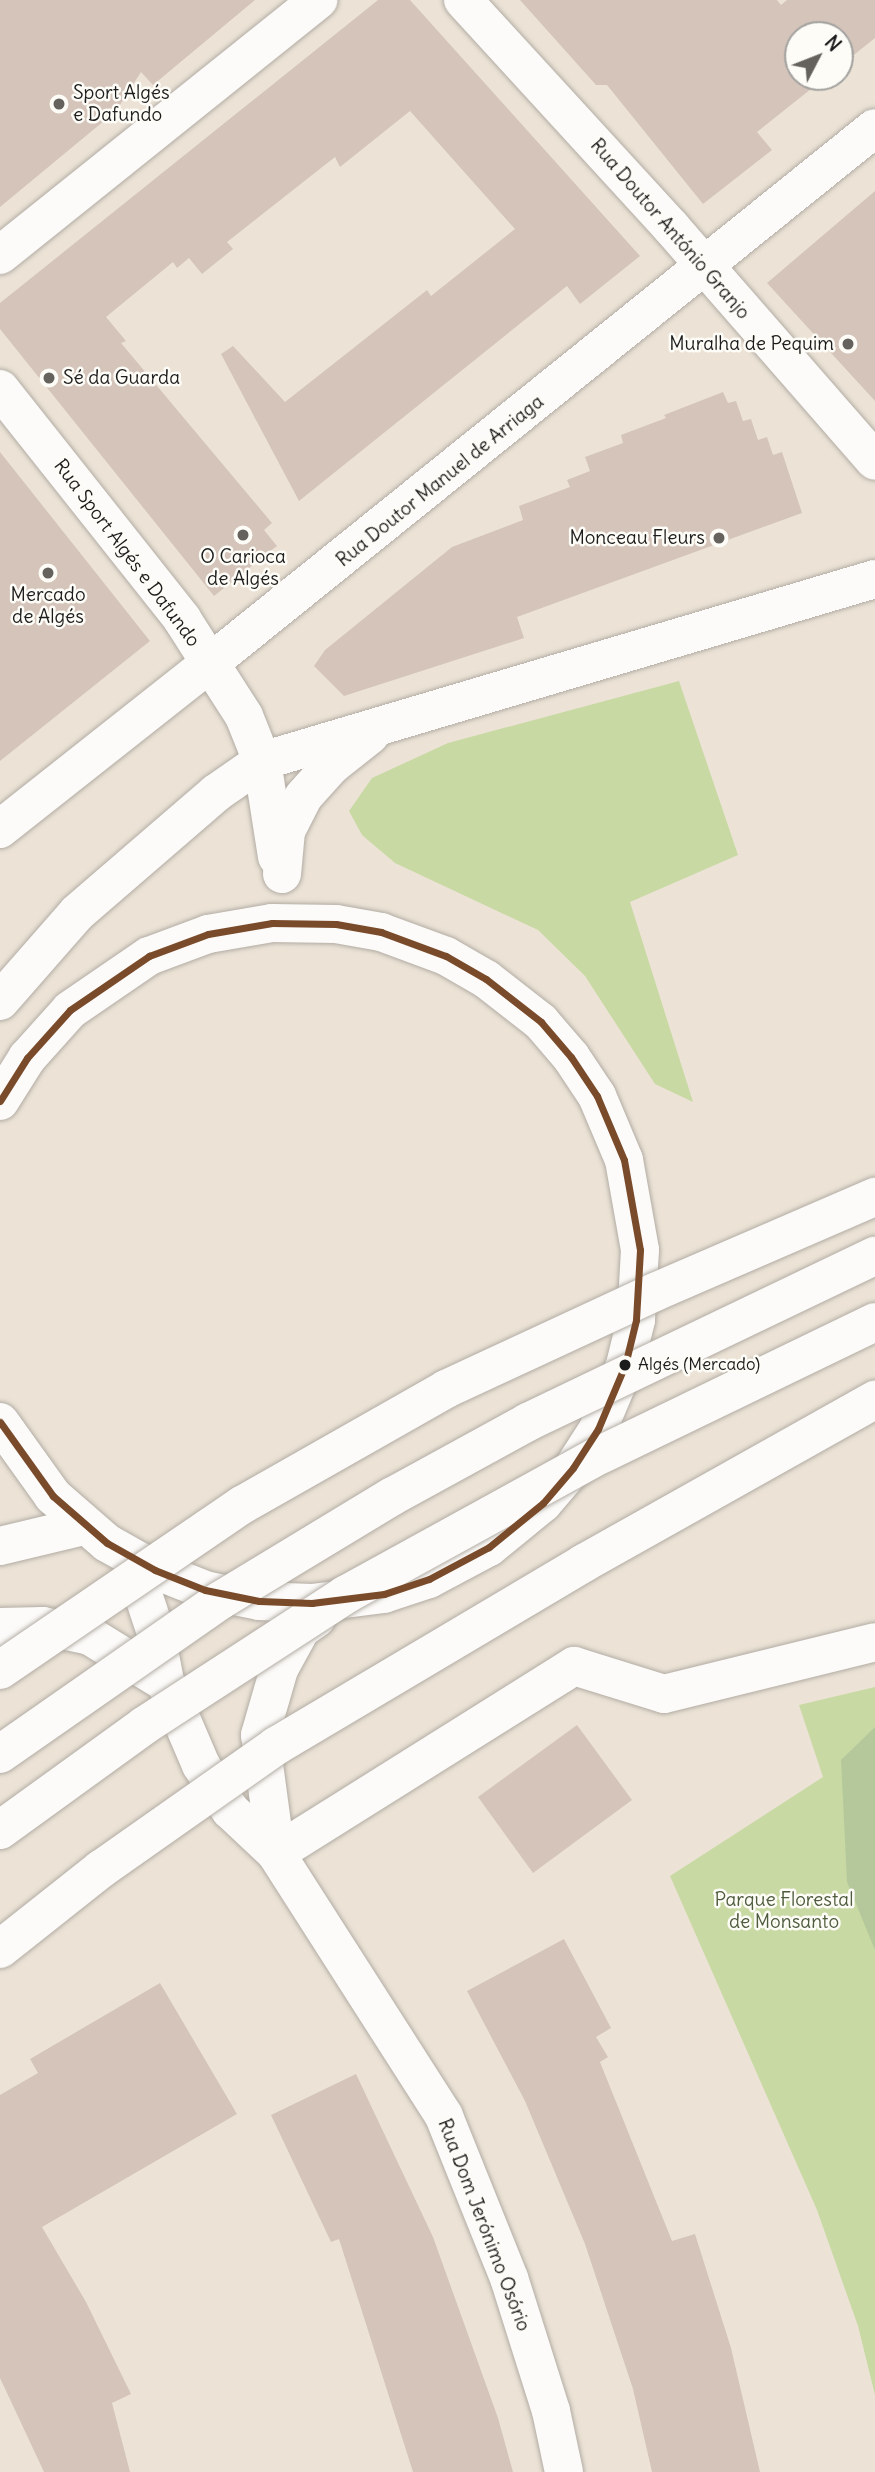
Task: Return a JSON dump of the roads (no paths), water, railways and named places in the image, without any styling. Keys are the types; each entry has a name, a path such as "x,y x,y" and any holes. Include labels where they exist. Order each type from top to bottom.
{"main road":[{"path":"0,255 318,0"},
{"name":"Rua Doutor António Granjo","path":"463,0 704,266 875,461"},
{"name":"Rua Doutor Manuel de Arriaga","path":"0,829 875,128"},
{"name":"Rua Sport Algés e Dafundo","path":"0,388 182,619 244,716 262,761 282,874"},
{"path":"4,986 127,868 216,793 262,761 875,579"},
{"path":"336,923 298,900 282,874 286,831 303,797 331,766 385,723"},
{"path":"0,1101 27,1058 70,1010 149,956 240,927 336,923 392,935 446,956 486,979 541,1023 585,1076 607,1117 631,1182 640,1251 636,1320 618,1387 592,1439 558,1486 508,1533 470,1559 407,1587 339,1601 285,1603 232,1596 180,1581 131,1558 84,1525 26,1463 0,1422"},
{"path":"0,1670 242,1505 446,1389 655,1292 875,1197"},
{"path":"0,1754 221,1600 404,1490 550,1411 875,1256"},
{"path":"0,1830 145,1724 345,1595 602,1454 875,1322"},
{"path":"0,1949 146,1837 325,1715 572,1569 875,1400"},
{"path":"0,1546 84,1525"},
{"path":"131,1558 155,1630 165,1681 201,1765 230,1811 276,1853"},
{"path":"276,1853 260,1751 270,1692 301,1629 339,1601"},
{"path":"0,1627 43,1626 90,1636 165,1681"},
{"path":"276,1853 574,1666 664,1694 875,1642"},
{"name":"Rua Dom Jerónimo Osório","path":"276,1853 444,2116 509,2278 551,2411 564,2472"}],"place":[{"name":"Sport Algés e Dafundo","path":"59,104"},
{"name":"Muralha de Pequim","path":"848,344"},
{"name":"Sé da Guarda","path":"49,378"},
{"name":"O Carioca de Algés","path":"243,535"},
{"name":"Monceau Fleurs","path":"719,538"},
{"name":"Mercado de Algés","path":"48,573"},
{"name":"Algés (Mercado)","path":"625,1365"}],"park label":[{"name":"Parque Florestal de Monsanto","path":"784,1911"}]}
